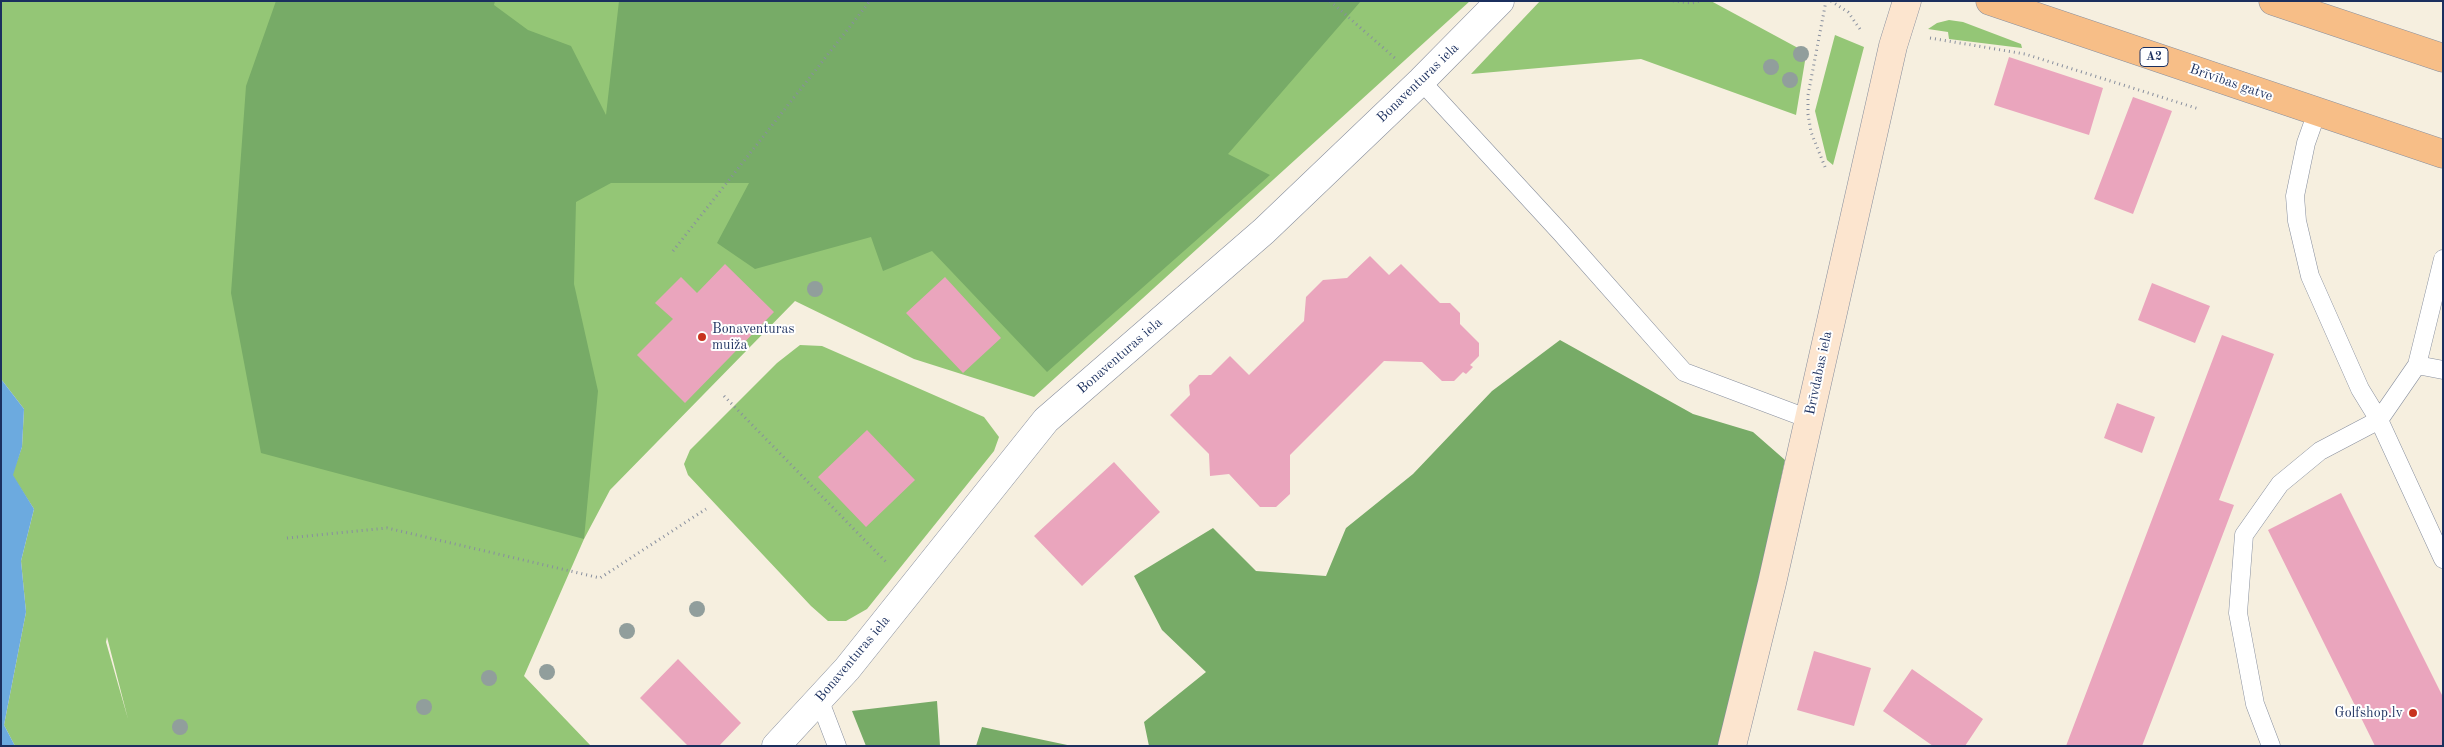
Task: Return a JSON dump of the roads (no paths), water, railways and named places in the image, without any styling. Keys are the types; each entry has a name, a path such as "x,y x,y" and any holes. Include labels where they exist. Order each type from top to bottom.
{"highway":[{"name":"Brīvības gatve","path":"1990,1 2443,154"},
{"path":"2273,1 2443,58"}],"street":[{"name":"Bonaventuras iela","path":"776,746 847,669 1046,420 1264,231 1421,81 1500,1"},
{"name":"Brīvdabas iela","path":"1732,746 1772,583 1893,46 1907,1"}],"lane":[{"path":"1421,81 1561,233 1684,372 1809,419"},
{"path":"2317,112 2306,143 2296,196 2297,221 2310,276 2360,389 2379,420 2443,559"},
{"path":"2271,746 2255,704 2238,613 2244,535 2280,484 2313,456 2379,420 2416,365 2443,259"},
{"path":"2416,365 2443,370"},
{"path":"819,699 837,746"}],"water":[{"path":"1,379 24,409 22,447 13,475 34,509 21,561 26,612 4,725 15,746 1,746"}],"place":[{"name":"Bonaventuras muiža","path":"702,337"},
{"name":"Golfshop.lv","path":"2413,713"}]}
